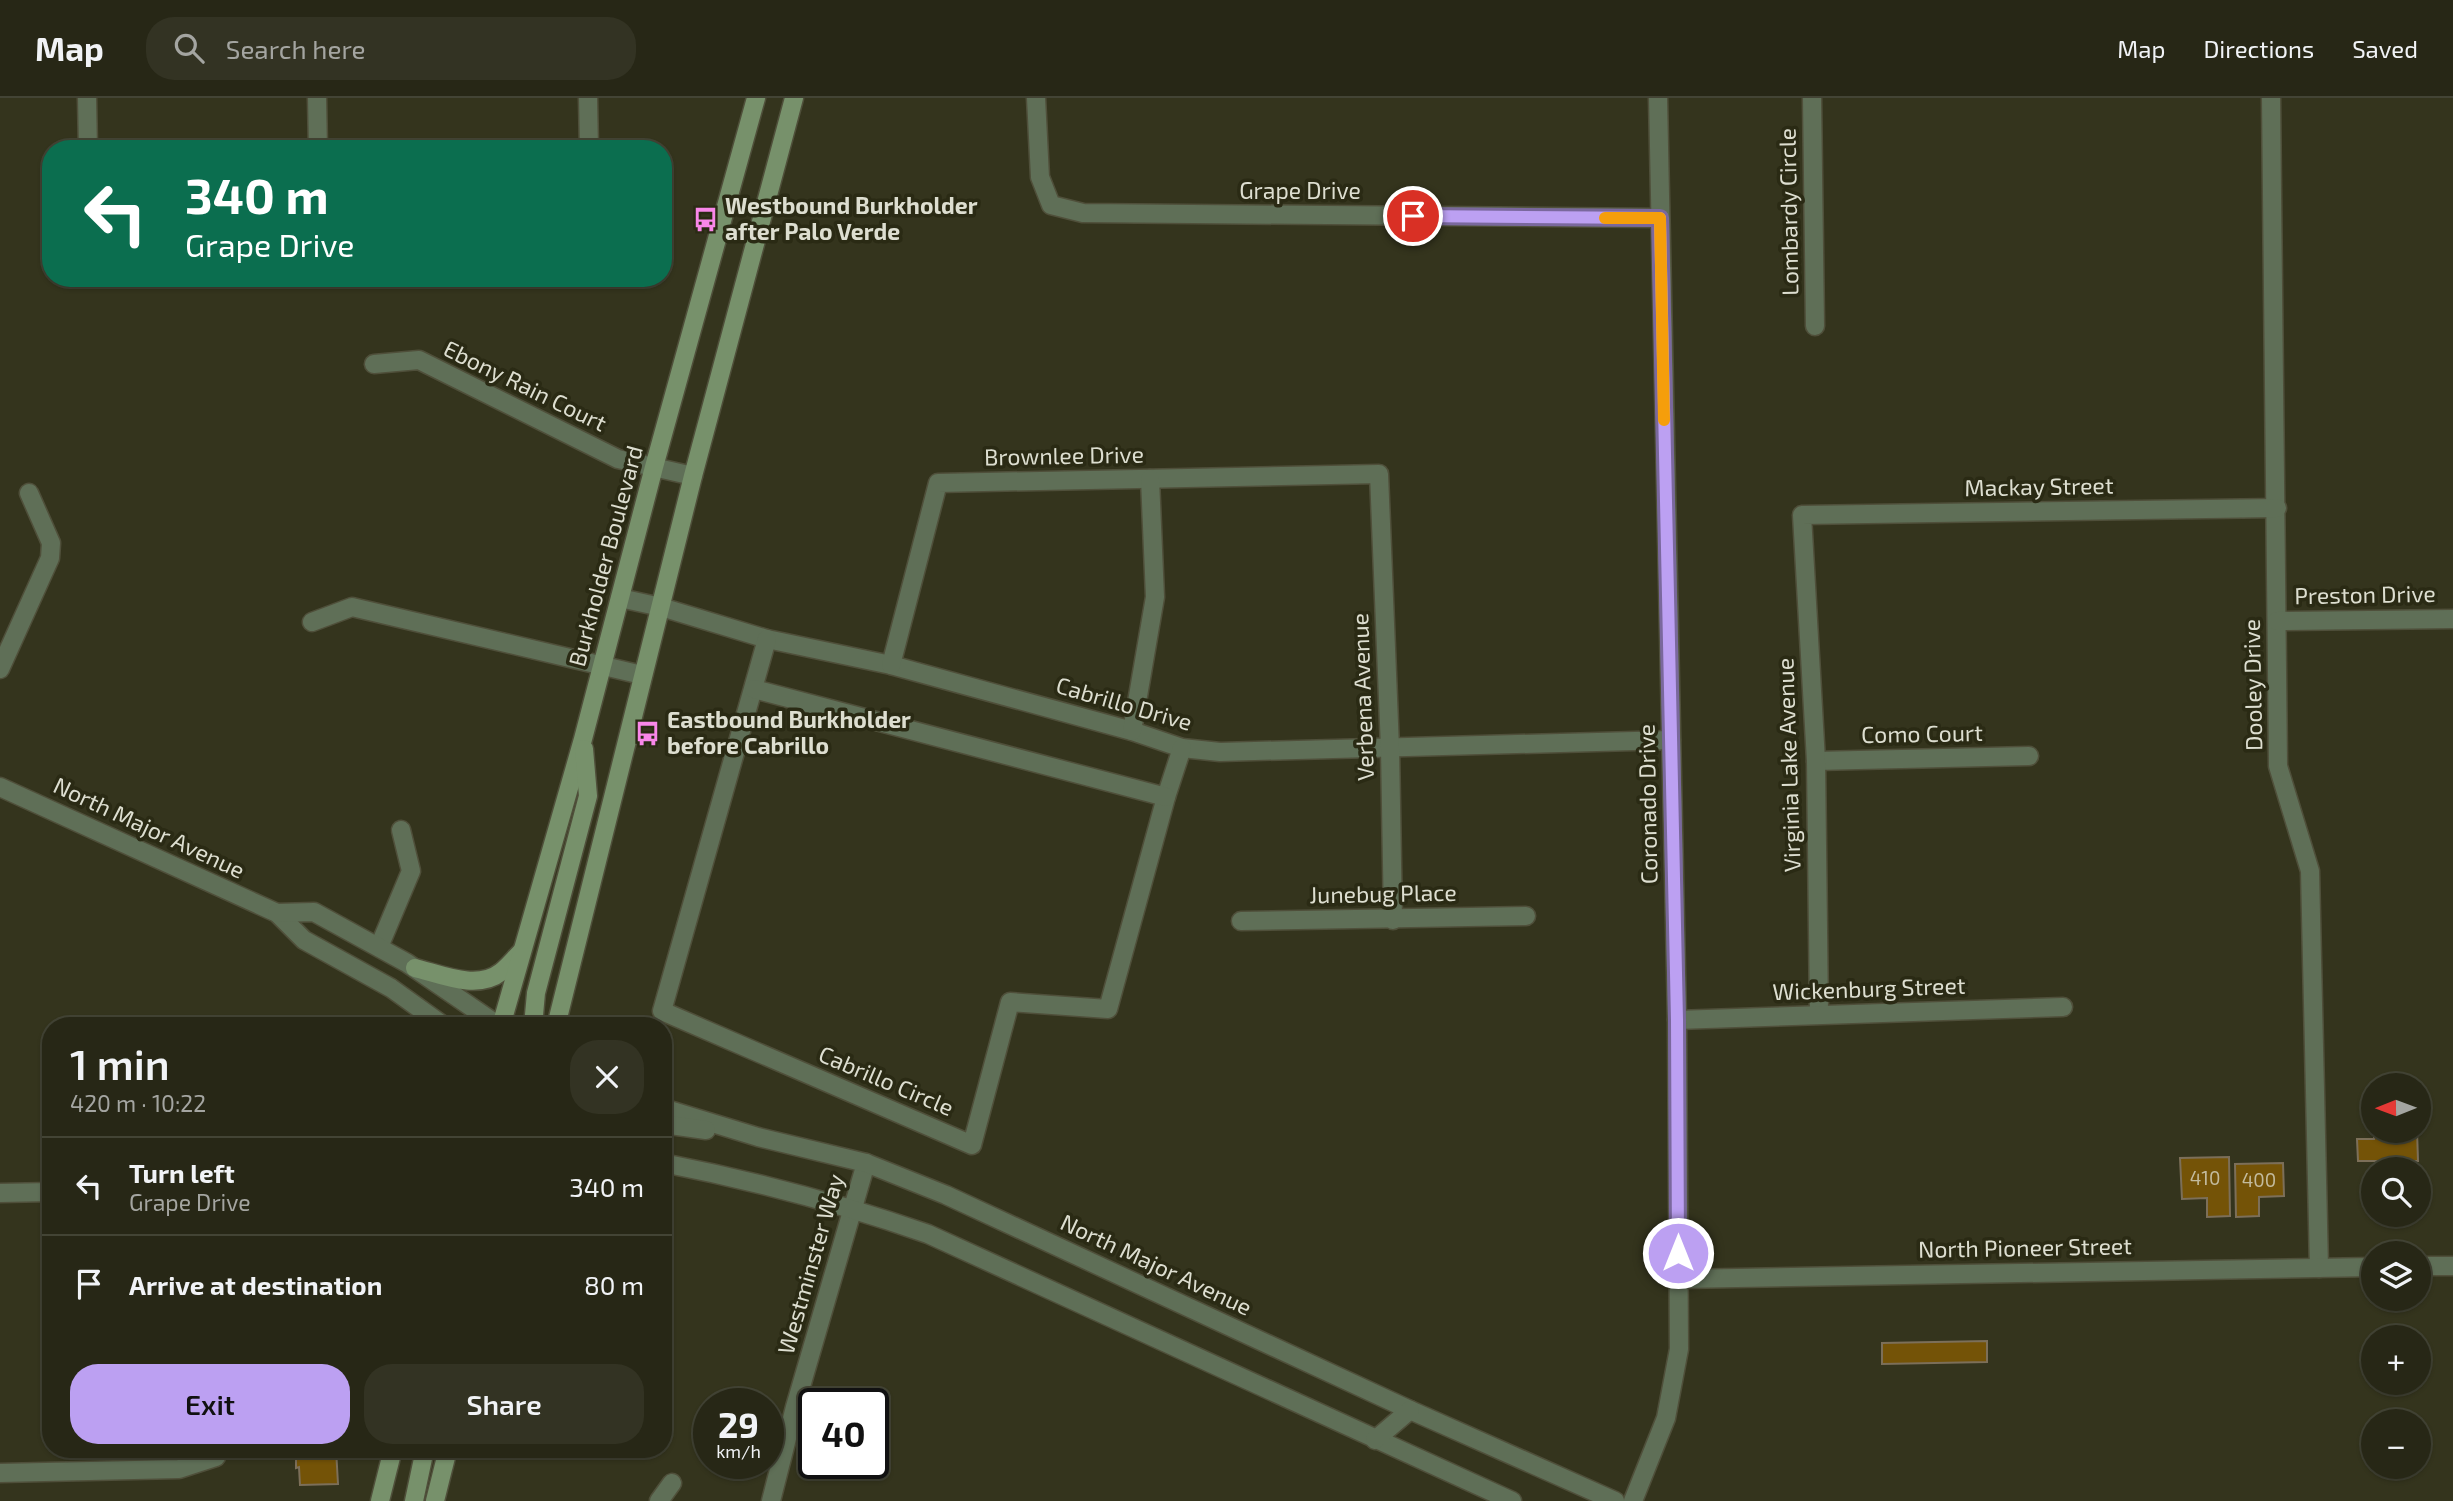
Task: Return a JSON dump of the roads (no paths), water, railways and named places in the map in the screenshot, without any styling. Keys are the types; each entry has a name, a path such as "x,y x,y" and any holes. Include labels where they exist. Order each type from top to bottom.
{"main road":[{"name":"Burkholder Boulevard","path":"503,1017 583,739 654,467 756,98"},
{"path":"558,1017 693,476 794,98"},
{"path":"534,1017 536,993 587,796 583,739"},
{"path":"415,968 458,979 481,980 499,974 523,950"},
{"path":"380,1501 391,1458"},
{"path":"414,1501 423,1458"},
{"path":"435,1501 446,1458"}],"street":[{"path":"87,98 88,140"},
{"path":"317,98 318,140"},
{"path":"589,98 589,140"},
{"name":"Grape Drive","path":"1036,98 1040,177 1051,205 1083,213 1660,218"},
{"name":"Coronado Drive","path":"1633,1501 1667,1418 1679,1349 1677,1020 1658,98"},
{"name":"Lombardy Circle","path":"1812,98 1815,326"},
{"name":"Dooley Drive","path":"2270,98 2278,766 2310,871 2319,1268"},
{"name":"Ebony Rain Court","path":"374,364 419,360 618,459 693,476"},
{"name":"Brownlee Drive","path":"891,665 938,483 1379,474"},
{"name":"Verbena Avenue","path":"1379,474 1390,748 1393,920"},
{"path":"1132,730 1155,597 1150,479"},
{"path":"0,669 50,558 51,543 29,493"},
{"name":"Mackay Street","path":"1802,515 2277,508"},
{"name":"Virginia Lake Avenue","path":"1802,515 1816,761 1819,1014"},
{"name":"Cabrillo Drive","path":"620,598 661,607 767,639 891,665 1132,730 1182,748 1220,752 1671,740"},
{"path":"312,622 352,607 642,675"},
{"name":"Preston Drive","path":"2277,621 2453,619"},
{"name":"Cabrillo Circle","path":"767,639 662,1011 972,1144 1010,1002 1108,1009 1182,748"},
{"path":"754,689 1166,797"},
{"name":"Como Court","path":"1816,761 2029,756"},
{"name":"North Major Avenue","path":"0,787 277,913 304,940 380,982 431,1017"},
{"path":"379,947 411,871 401,830"},
{"name":"North Major Avenue","path":"277,913 314,912 415,968 487,1017"},
{"name":"Junebug Place","path":"1241,921 1526,916"},
{"name":"Wickenburg Street","path":"1677,1020 2063,1007"},
{"name":"North Major Avenue","path":"672,1111 758,1137 866,1163 946,1195 1388,1400 1615,1501"},
{"path":"672,1125 758,1137"},
{"name":"Westminster Way","path":"771,1501 851,1207 866,1163"},
{"path":"672,1165 744,1179 851,1207 928,1234 1512,1501"},
{"path":"0,1193 42,1192"},
{"path":"2431,1266 2453,1266"},
{"name":"North Pioneer Street","path":"1679,1279 2361,1267"},
{"path":"1376,1440 1388,1400"},
{"path":"1376,1440 1410,1410"},
{"path":"0,1473 179,1469 213,1458"},
{"path":"659,1501 672,1483"}],"place":[{"name":"Westbound Burkholder after Palo Verde","path":"705,219"},
{"name":"Eastbound Burkholder before Cabrillo","path":"647,733"}]}
